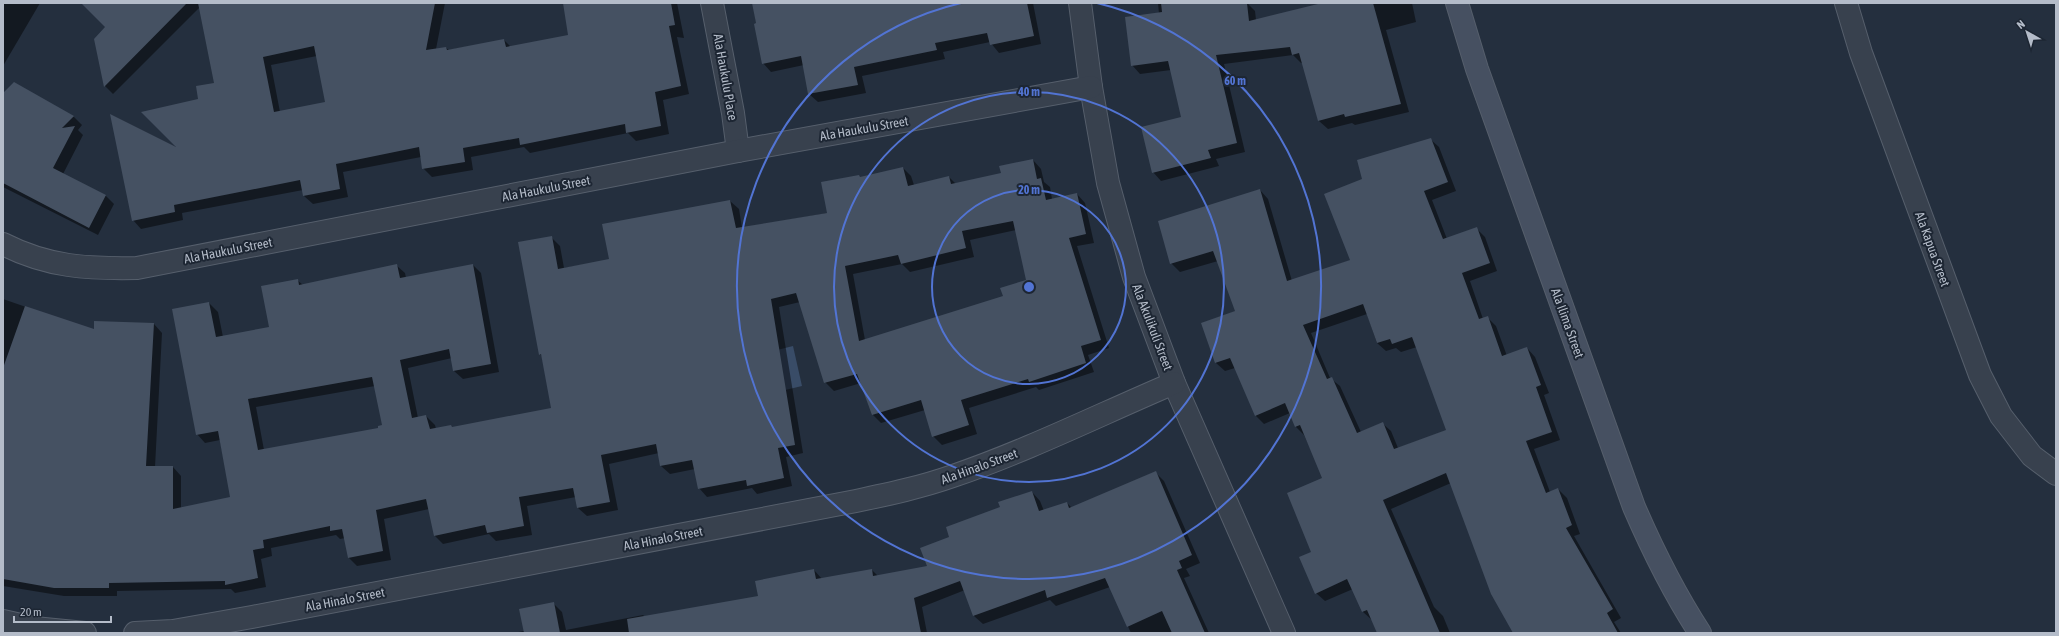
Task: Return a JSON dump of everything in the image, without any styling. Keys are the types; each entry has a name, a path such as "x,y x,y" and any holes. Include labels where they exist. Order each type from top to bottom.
{"street":[{"name":"Ala Haukulu Place","path":"712,3 733,113 738,151"},
{"name":"Ala Akulikuli Street","path":"1080,3 1091,87 1108,183 1130,262 1174,384 1284,633"},
{"name":"Ala Ilima Street","path":"1456,3 1477,69 1634,507 1658,563 1700,633"},
{"name":"Ala Kapua Street","path":"1846,3 1861,53 1980,375 2001,416 2032,456 2056,474"},
{"name":"Ala Haukulu Street","path":"3,244 24,255 56,264 91,269 137,268 738,151 1091,87"},
{"name":"Ala Hinalo Street","path":"136,633 254,625 856,502 902,491 952,477 1000,459 1174,384"},
{"path":"3,621 34,628 85,633"}],"water":[{"path":"793,346 802,386 781,391 773,351"}],"building":[{"path":"81,3 187,3 104,87 94,39 105,27"},
{"path":"198,3 435,3 426,50 446,47 447,50 504,39 506,47 568,35 563,3 671,3 675,25 669,26 681,86 655,92 661,126 626,133 625,124 520,145 519,138 463,148 465,162 422,169 419,147 336,164 340,189 303,196 300,180 174,205 175,212 132,221 110,114 176,147 141,112 198,99 196,86 214,83","holes":["314,46 325,102 274,112 263,57"]},
{"path":"752,3 1027,3 1034,36 990,45 987,33 935,43 937,50 854,67 858,85 808,94 801,56 762,64 754,24 756,23"},
{"path":"1161,3 1247,3 1249,21 1322,3 1373,3 1401,104 1345,117 1344,114 1318,121 1299,53 1292,55 1290,47 1216,55 1237,143 1208,150 1211,158 1152,173 1141,127 1181,117 1168,61 1131,66 1125,17 1162,12"},
{"path":"14,82 74,116 62,128 75,126 53,168 106,195 89,228 3,183 3,93"},
{"path":"1431,138 1448,182 1424,191 1443,239 1477,227 1490,263 1462,273 1479,319 1488,316 1502,356 1527,347 1541,385 1536,387 1552,432 1526,441 1546,493 1558,488 1572,525 1566,528 1613,609 1607,613 1618,633 1513,633 1491,594 1446,473 1383,500 1440,633 1377,633 1367,610 1362,612 1347,579 1315,594 1299,557 1311,552 1287,493 1322,478 1300,425 1295,427 1285,403 1255,416 1230,358 1215,363 1201,323 1235,311 1213,251 1170,264 1158,221 1260,189 1287,281 1350,260 1324,194 1362,179 1357,160","holes":["1363,304 1377,343 1390,339 1392,344 1412,337 1446,430 1394,449 1383,422 1357,433 1332,377 1327,379 1303,325"]},
{"path":"1033,159 1037,179 1041,178 1046,200 1077,193 1086,234 1069,238 1101,340 1081,346 1086,363 1029,382 1028,379 961,400 969,425 932,437 921,400 872,415 857,374 824,383 796,293 771,299 795,445 778,448 784,478 747,486 746,480 698,489 692,460 660,466 656,444 601,455 610,502 577,508 573,488 519,497 524,526 487,533 485,525 434,536 426,499 376,510 383,551 348,558 342,529 330,531 330,526 263,540 264,548 253,550 258,578 225,585 225,581 109,583 109,588 54,588 3,579 3,368 25,306 94,329 94,321 154,323 146,466 173,466 173,509 230,497 218,431 196,435 172,309 209,302 216,337 269,327 261,286 298,279 299,285 397,264 400,278 473,264 491,364 453,371 449,349 400,360 412,418 426,415 430,429 451,425 452,427 551,408 541,354 539,355 518,242 552,236 558,269 609,259 602,224 730,200 736,228 827,213 821,182 859,175 860,177 903,167 908,186 949,176 951,184 1001,173 999,166","holes":["1013,221 1026,280 1000,288 1003,296 859,341 845,266 898,255 901,264 966,248 962,231","372,377 382,425 378,426 378,428 258,450 248,399"]},
{"path":"1156,471 1192,555 1179,561 1182,568 1177,570 1205,633 1172,633 1162,611 1127,627 1105,578 1047,598 1045,590 973,616 960,581 914,598 921,633 629,633 627,619 758,596 755,581 814,569 816,579 872,569 873,576 927,566 920,548 949,537 946,527 1000,507 998,502 1032,491 1039,511 1067,502 1069,508"},
{"path":"554,602 560,633 524,633 519,609"}]}
